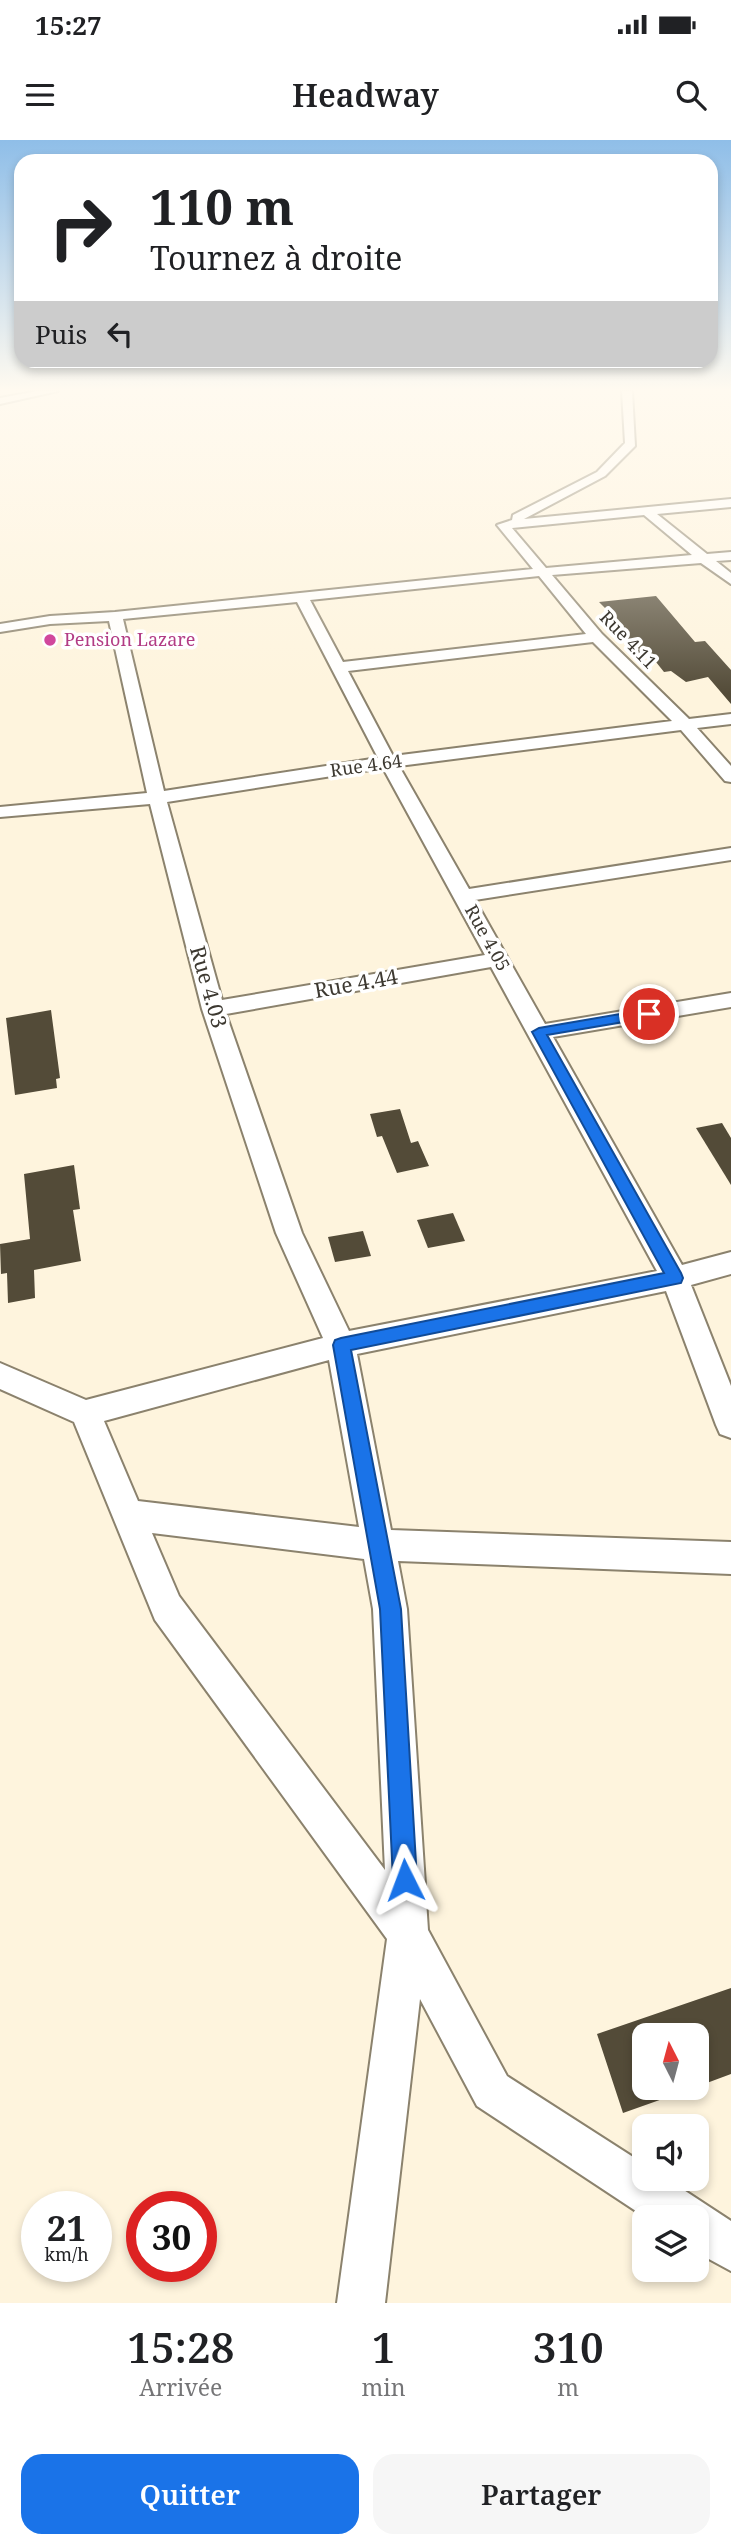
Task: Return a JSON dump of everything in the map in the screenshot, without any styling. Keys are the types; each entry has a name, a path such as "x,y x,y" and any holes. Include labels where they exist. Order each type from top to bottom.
{"street":[{"path":"503,525 567,492"},
{"path":"503,525 731,503"},
{"path":"646,511 731,580"},
{"name":"Rue 4.11","path":"503,525 597,637 685,725 731,777"},
{"path":"0,628 50,620 731,556"},
{"name":"Rue 4.05","path":"301,596 388,762 500,959 675,1278"},
{"name":"Rue 4.03","path":"115,616 157,798 213,1009 289,1233 341,1345 390,1609 408,1934"},
{"path":"339,667 597,637"},
{"name":"Rue 4.64","path":"0,812 157,798 388,762 731,719"},
{"path":"463,896 731,854"},
{"name":"Rue 4.44","path":"213,1009 500,959"},
{"path":"539,1032 731,1000"},
{"path":"0,1376 85,1413 341,1345 675,1278 731,1263"},
{"path":"675,1278 731,1425"},
{"path":"85,1413 167,1608 408,1934 492,2091 667,2205"},
{"path":"127,1515 379,1545 731,1558"},
{"path":"361,2303 408,1934"},
{"path":"709,2234 731,2248"}],"building":[{"path":"656,596 695,642 705,641 731,670 731,704 708,677 686,682 671,671 664,672 652,657 633,652 611,614 599,602"},
{"path":"51,1010 60,1078 56,1079 57,1088 15,1095 6,1018"},
{"path":"400,1109 411,1143 418,1141 429,1166 397,1173 382,1136 377,1137 370,1114"},
{"path":"722,1123 731,1138 731,1185 696,1128"},
{"path":"74,1165 80,1209 73,1210 81,1261 34,1270 35,1298 8,1303 7,1273 1,1274 0,1244 30,1239 24,1174"},
{"path":"453,1213 465,1241 428,1248 417,1220"},
{"path":"363,1231 371,1256 335,1262 328,1237"},
{"path":"731,1988 731,2074 709,2082 709,2023 632,2023 632,2100 660,2100 623,2113 597,2034"}],"place":[{"name":"Pension Lazare","path":"50,640"}],"route":[{"path":"405,1880 390,1609 341,1345 675,1278 539,1032 649,1014"}]}
